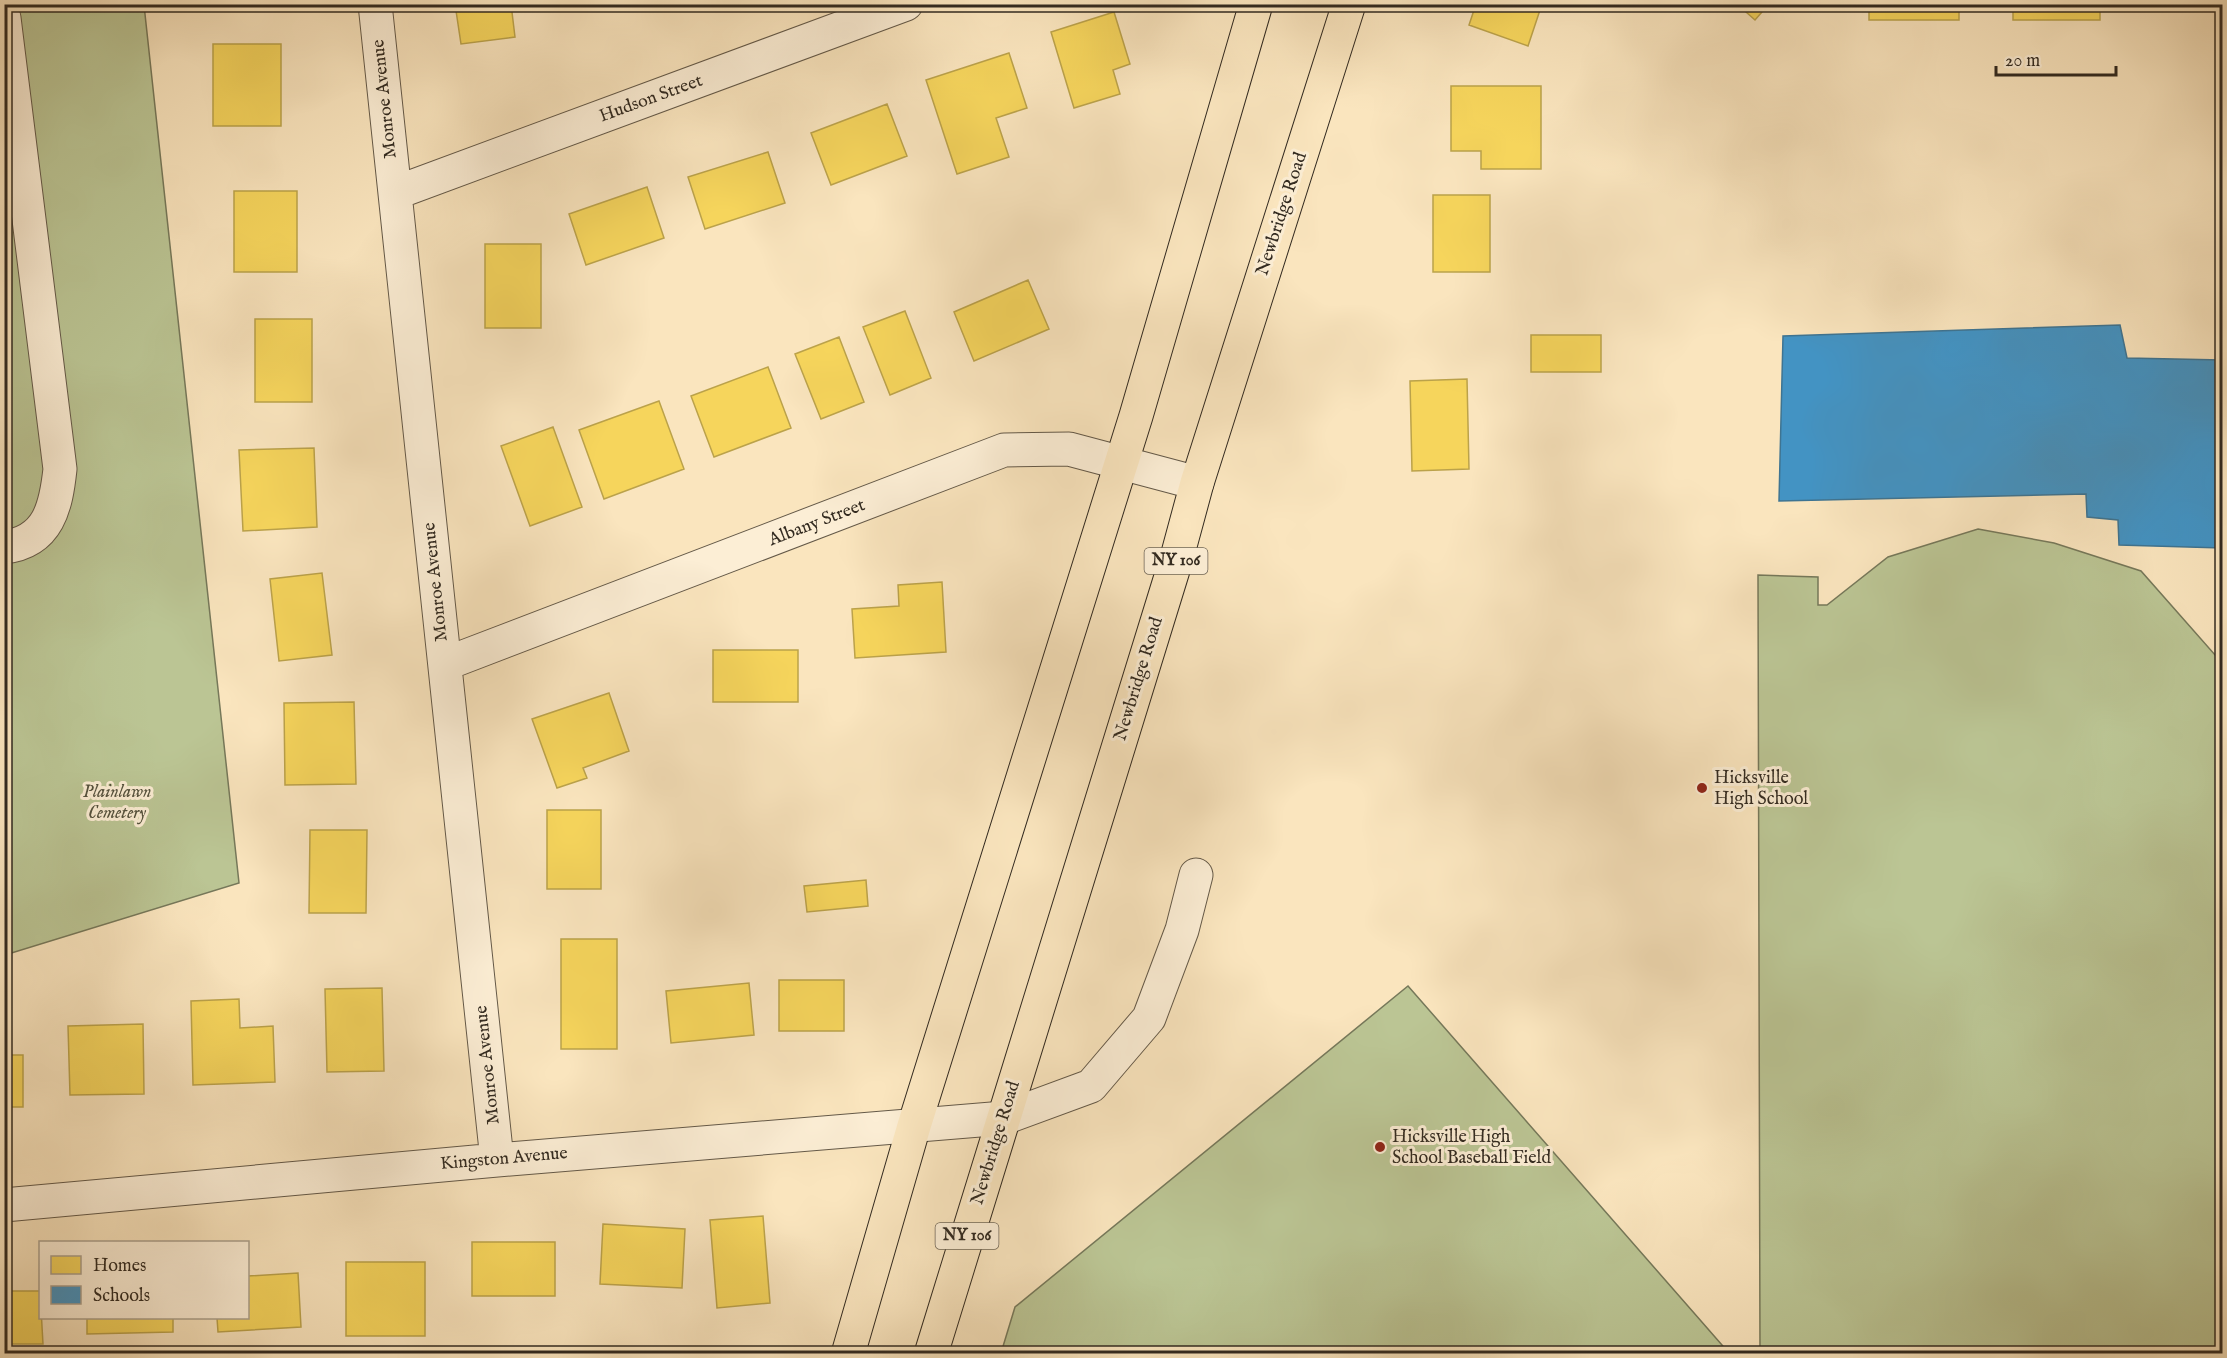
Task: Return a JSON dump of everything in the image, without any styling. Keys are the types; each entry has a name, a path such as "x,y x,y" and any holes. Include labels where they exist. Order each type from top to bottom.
{"main road":[{"path":"848,1353 914,1126 1121,462 1256,4"},
{"name":"Newbridge Road","path":"931,1353 1177,557 1197,483 1349,4"}],"street":[{"name":"Monroe Avenue","path":"375,4 498,1160"},
{"name":"Hudson Street","path":"395,193 906,4"},
{"path":"4,18 60,469 56,502 39,534 4,547"},
{"name":"Albany Street","path":"445,664 1004,450 1069,449 1197,483"},
{"name":"Kingston Avenue","path":"4,1205 498,1160 1004,1118 1091,1086 1149,1018 1182,930 1196,875"}],"green space":[{"name":"Plainlawn Cemetery","path":"5,5 144,5 239,883 5,955"},
{"path":"1978,529 2054,543 2141,571 2216,656 2222,685 2222,1353 1760,1353 1758,575 1818,577 1818,605 1827,605 1888,557"},
{"name":"Hicksville High School Baseball Field","path":"1408,986 1729,1353 1001,1353 1015,1307"}],"building: Homes":[{"path":"455,4 511,4 515,37 461,44"},
{"path":"596,4 614,4 598,11"},
{"path":"1476,4 1542,4 1528,46 1469,25"},
{"path":"1737,4 1769,4 1755,20"},
{"path":"1869,4 1959,4 1959,20 1869,20"},
{"path":"2013,4 2100,4 2100,20 2013,20"},
{"path":"1114,12 1130,64 1113,70 1120,94 1074,108 1051,32"},
{"path":"213,44 281,44 281,126 213,126"},
{"path":"1009,53 1027,108 996,118 1009,157 957,174 926,80"},
{"path":"1451,86 1541,86 1541,169 1481,169 1481,151 1451,151"},
{"path":"887,104 907,156 831,185 811,133"},
{"path":"768,152 785,203 705,229 688,177"},
{"path":"647,187 664,238 586,265 569,214"},
{"path":"234,191 297,191 297,272 234,272"},
{"path":"1433,195 1490,195 1490,272 1433,272"},
{"path":"485,244 541,244 541,328 485,328"},
{"path":"1028,280 1049,329 974,361 954,312"},
{"path":"905,311 931,378 890,395 863,327"},
{"path":"255,319 312,319 312,402 255,402"},
{"path":"1531,335 1601,335 1601,372 1531,372"},
{"path":"839,337 864,402 821,419 795,354"},
{"path":"768,367 791,428 714,457 691,396"},
{"path":"1467,379 1469,469 1412,471 1410,381"},
{"path":"659,401 684,469 604,499 579,430"},
{"path":"553,427 582,507 530,526 501,446"},
{"path":"314,448 317,527 243,531 239,450"},
{"path":"322,573 332,655 279,661 270,579"},
{"path":"942,582 946,652 855,658 852,609 899,606 898,585"},
{"path":"713,650 798,650 798,702 713,702"},
{"path":"609,693 629,751 583,768 587,778 557,788 532,719"},
{"path":"354,702 356,784 285,785 284,703"},
{"path":"547,810 601,810 601,889 547,889"},
{"path":"310,830 367,830 366,913 309,913"},
{"path":"866,880 868,906 807,912 804,886"},
{"path":"561,939 617,939 617,1049 561,1049"},
{"path":"779,980 844,980 844,1031 779,1031"},
{"path":"749,983 754,1035 671,1043 666,991"},
{"path":"382,988 384,1071 327,1072 325,989"},
{"path":"239,999 240,1028 273,1026 275,1082 193,1085 191,1001"},
{"path":"143,1024 144,1094 70,1095 68,1026"},
{"path":"4,1055 23,1055 23,1107 4,1107"},
{"path":"763,1216 770,1303 717,1308 710,1220"},
{"path":"603,1224 685,1229 682,1288 600,1284"},
{"path":"472,1242 555,1242 555,1296 472,1296"},
{"path":"346,1262 425,1262 425,1336 346,1336"},
{"path":"298,1273 301,1327 218,1332 217,1319 249,1319 249,1276"},
{"path":"4,1291 39,1291 39,1319 42,1319 43,1344 4,1344"},
{"path":"87,1319 173,1319 173,1332 87,1334"}],"building: Schools":[{"path":"2120,325 2127,358 2222,360 2222,548 2119,545 2118,520 2087,517 2086,494 1779,501 1783,336"}],"place":[{"name":"Hicksville High School","path":"1702,788"},
{"name":"Hicksville High School Baseball Field","path":"1380,1147"}]}
